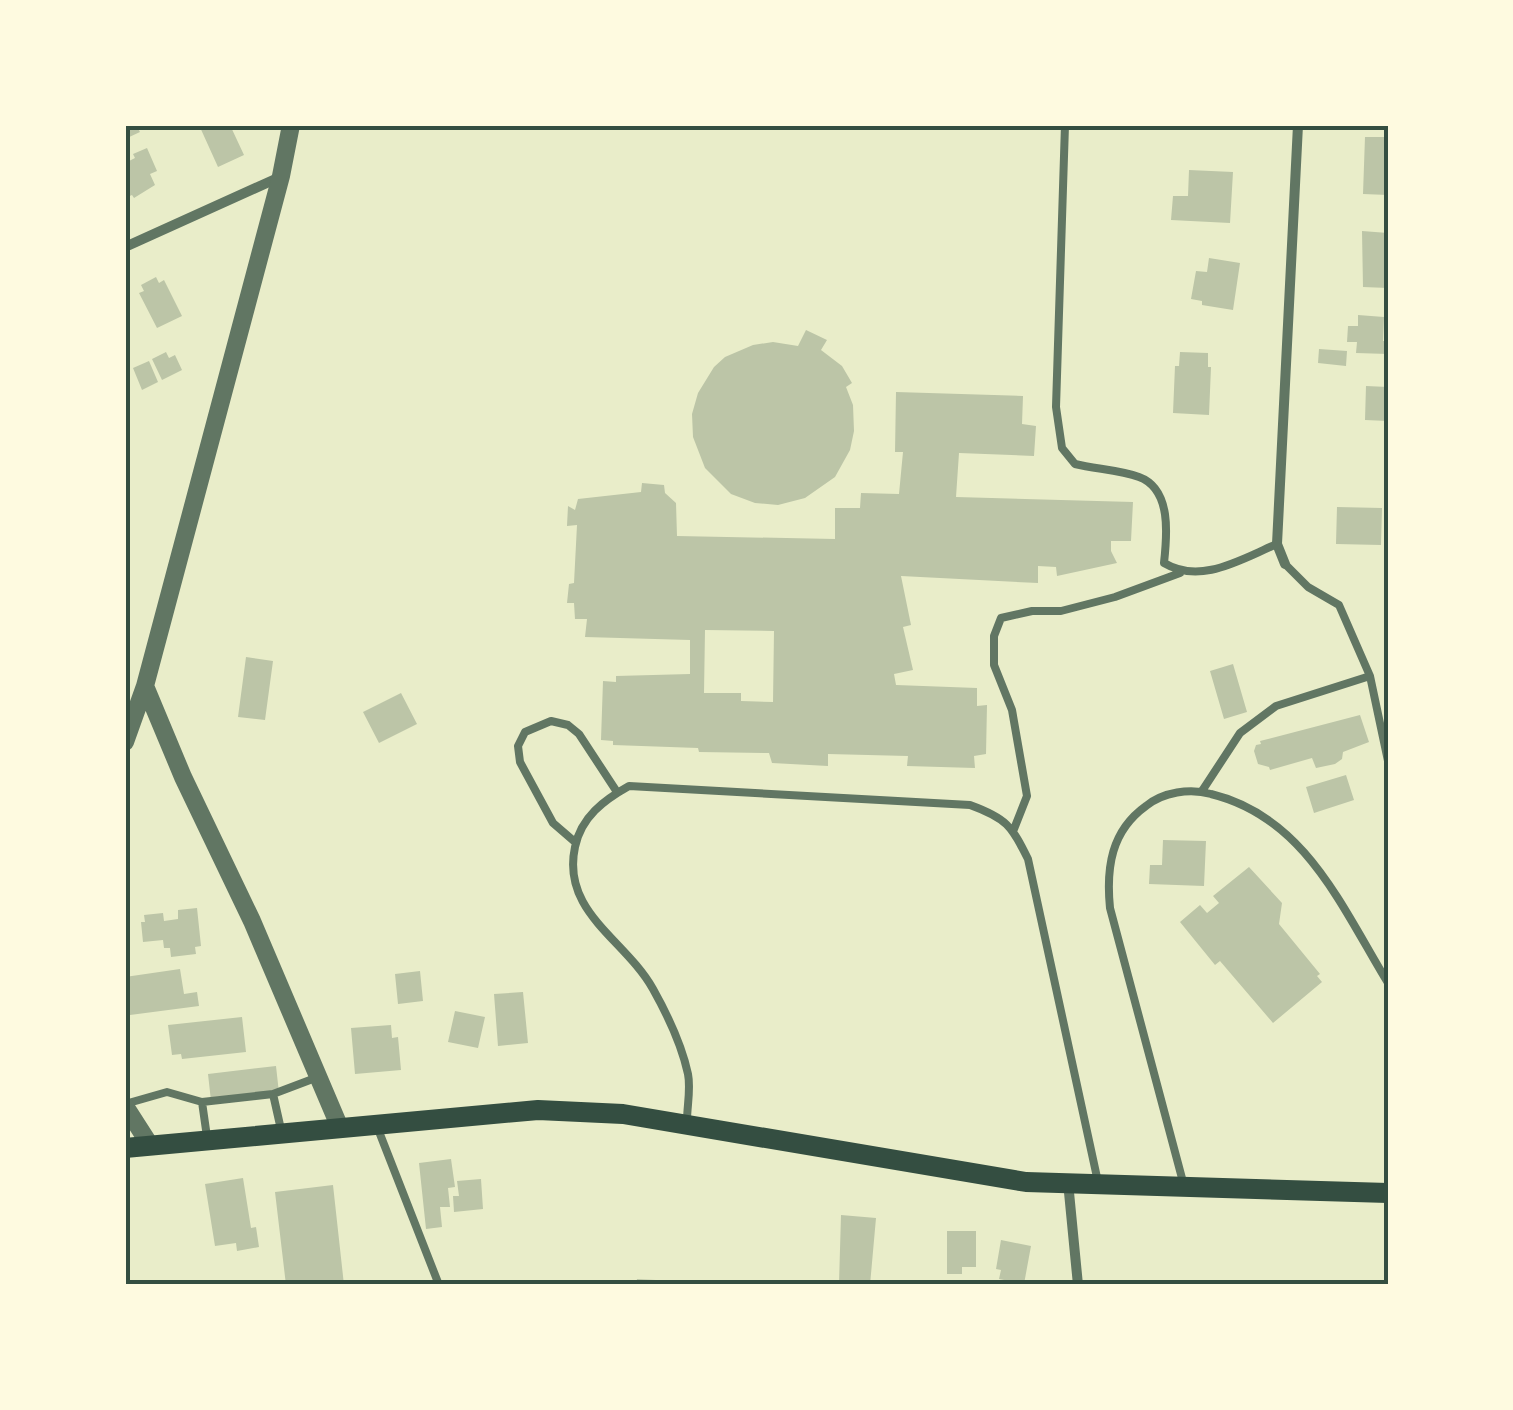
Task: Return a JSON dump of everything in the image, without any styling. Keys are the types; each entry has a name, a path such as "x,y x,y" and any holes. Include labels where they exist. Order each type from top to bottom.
{"main road":[{"path":"125,1148 538,1110 622,1114 1026,1182 1388,1193"}],"street":[{"path":"125,742 145,686 292,125"},
{"path":"1285,564 1276,544 1298,125"},
{"path":"125,247 281,176"},
{"path":"145,686 183,777 252,921 340,1128"},
{"path":"125,1105 150,1145"},
{"path":"1068,1181 1078,1285"}],"lane":[{"path":"1066,125 1056,407 1062,448 1075,464 1142,477 1159,496 1168,526 1164,564 1184,572 1206,573 1276,544"},
{"path":"1285,564 1308,587 1339,605 1370,676 1388,761"},
{"path":"1014,829 1028,796 1012,710 994,664 994,636 1001,618 1097,602 1184,572"},
{"path":"1202,791 1240,733 1276,706 1370,676"},
{"path":"576,842 553,822 520,762 518,746 525,732 551,720 568,724 579,734 617,792"},
{"path":"687,1125 689,1077 651,986 575,890 571,869 584,822 629,786 970,805 1002,819 1014,829 1028,859 1098,1182"},
{"path":"1184,1186 1110,908 1107,879 1114,844 1146,805 1170,793 1202,791 1256,810 1283,828 1320,873 1388,983"},
{"path":"125,1105 167,1092 202,1102 273,1094 318,1077"},
{"path":"273,1094 282,1134"},
{"path":"202,1102 207,1141"},
{"path":"376,1125 439,1285"}],"building":[{"path":"125,125 136,125 140,132 125,139"},
{"path":"199,125 230,125 244,155 218,167"},
{"path":"1365,137 1388,137 1388,195 1363,194"},
{"path":"147,148 157,171 150,174 155,185 134,198 125,198 125,163"},
{"path":"1189,170 1233,172 1230,223 1171,220 1173,196 1188,196"},
{"path":"1362,231 1388,233 1388,288 1363,287"},
{"path":"1209,258 1240,263 1233,310 1202,305 1202,301 1191,299 1196,271 1207,272"},
{"path":"156,277 159,283 164,280 182,316 157,328 139,293 144,291 141,285"},
{"path":"1358,315 1384,317 1383,341 1388,341 1388,354 1356,353 1357,342 1347,342 1348,326 1358,326"},
{"path":"806,330 827,340 821,350 842,366 852,383 846,387 853,405 850,450 835,477 805,498 778,505 755,503 731,494 705,468 693,437 692,414 698,393 725,357 753,345 773,342 798,346"},
{"path":"1319,349 1347,351 1346,366 1318,363"},
{"path":"166,352 169,358 175,355 182,370 162,380 152,359"},
{"path":"1180,352 1208,353 1209,415 1173,413 1175,366 1179,366"},
{"path":"149,361 158,382 142,390 133,368"},
{"path":"1366,386 1388,387 1388,421 1365,420"},
{"path":"896,392 1023,396 1022,424 1036,426 1034,456 959,453 956,497 1133,502 1131,541 1111,541 1117,563 1057,576 1056,567 1038,566 1038,583 901,576 911,625 903,627 913,670 894,674 896,685 977,688 977,706 987,705 986,754 974,756 975,768 907,766 908,756 828,754 828,766 772,763 769,753 699,752 698,748 613,745 613,741 601,740 603,681 616,682 616,676 690,674 690,640 585,637 587,619 575,619 574,603 567,603 569,584 574,583 577,525 567,526 568,506 575,510 578,499 641,492 642,483 664,485 665,493 676,503 677,536 835,539 835,508 860,508 861,493 899,494 903,452 895,452","holes":["705,630 774,631 773,702 741,701 741,693 704,693"]},
{"path":"1337,507 1382,508 1381,545 1336,544"},
{"path":"246,657 273,661 265,720 238,717"},
{"path":"1233,664 1247,712 1224,719 1210,671"},
{"path":"401,693 417,724 379,743 363,712"},
{"path":"1360,715 1369,742 1343,752 1342,759 1335,764 1316,768 1312,758 1270,770 1258,764 1254,751 1260,741"},
{"path":"1346,775 1354,800 1314,813 1306,787"},
{"path":"1163,840 1206,841 1204,886 1149,884 1150,865 1162,865"},
{"path":"1249,867 1282,903 1279,924 1320,974 1317,976 1322,982 1273,1023 1220,961 1215,965 1180,922 1200,905 1207,913 1219,903 1213,896"},
{"path":"197,908 201,946 195,947 196,954 171,957 163,940 143,942 144,915 163,913 164,921 178,919 178,910"},
{"path":"180,969 184,994 197,992 199,1006 130,1015 125,977"},
{"path":"420,971 423,1001 398,1004 395,974"},
{"path":"523,992 528,1043 498,1046 494,994"},
{"path":"455,1011 485,1017 478,1048 448,1042"},
{"path":"242,1017 246,1052 182,1059 181,1054 172,1055 168,1025"},
{"path":"391,1025 392,1038 398,1037 401,1070 355,1074 351,1028"},
{"path":"276,1066 279,1093 211,1101 208,1074"},
{"path":"451,1159 455,1187 448,1188 450,1207 440,1207 442,1227 426,1229 419,1163"},
{"path":"243,1178 251,1228 256,1227 259,1247 237,1251 236,1243 215,1246 205,1184"},
{"path":"481,1179 483,1209 454,1212 453,1196 459,1196 457,1181"},
{"path":"333,1185 344,1285 286,1285 275,1192"},
{"path":"841,1215 876,1218 870,1285 839,1284"},
{"path":"947,1231 976,1231 976,1267 962,1267 962,1274 947,1274"},
{"path":"1001,1240 1031,1246 1024,1284 999,1279 1001,1270 996,1269"},
{"path":"637,1279 675,1281 675,1285 636,1285"}]}
